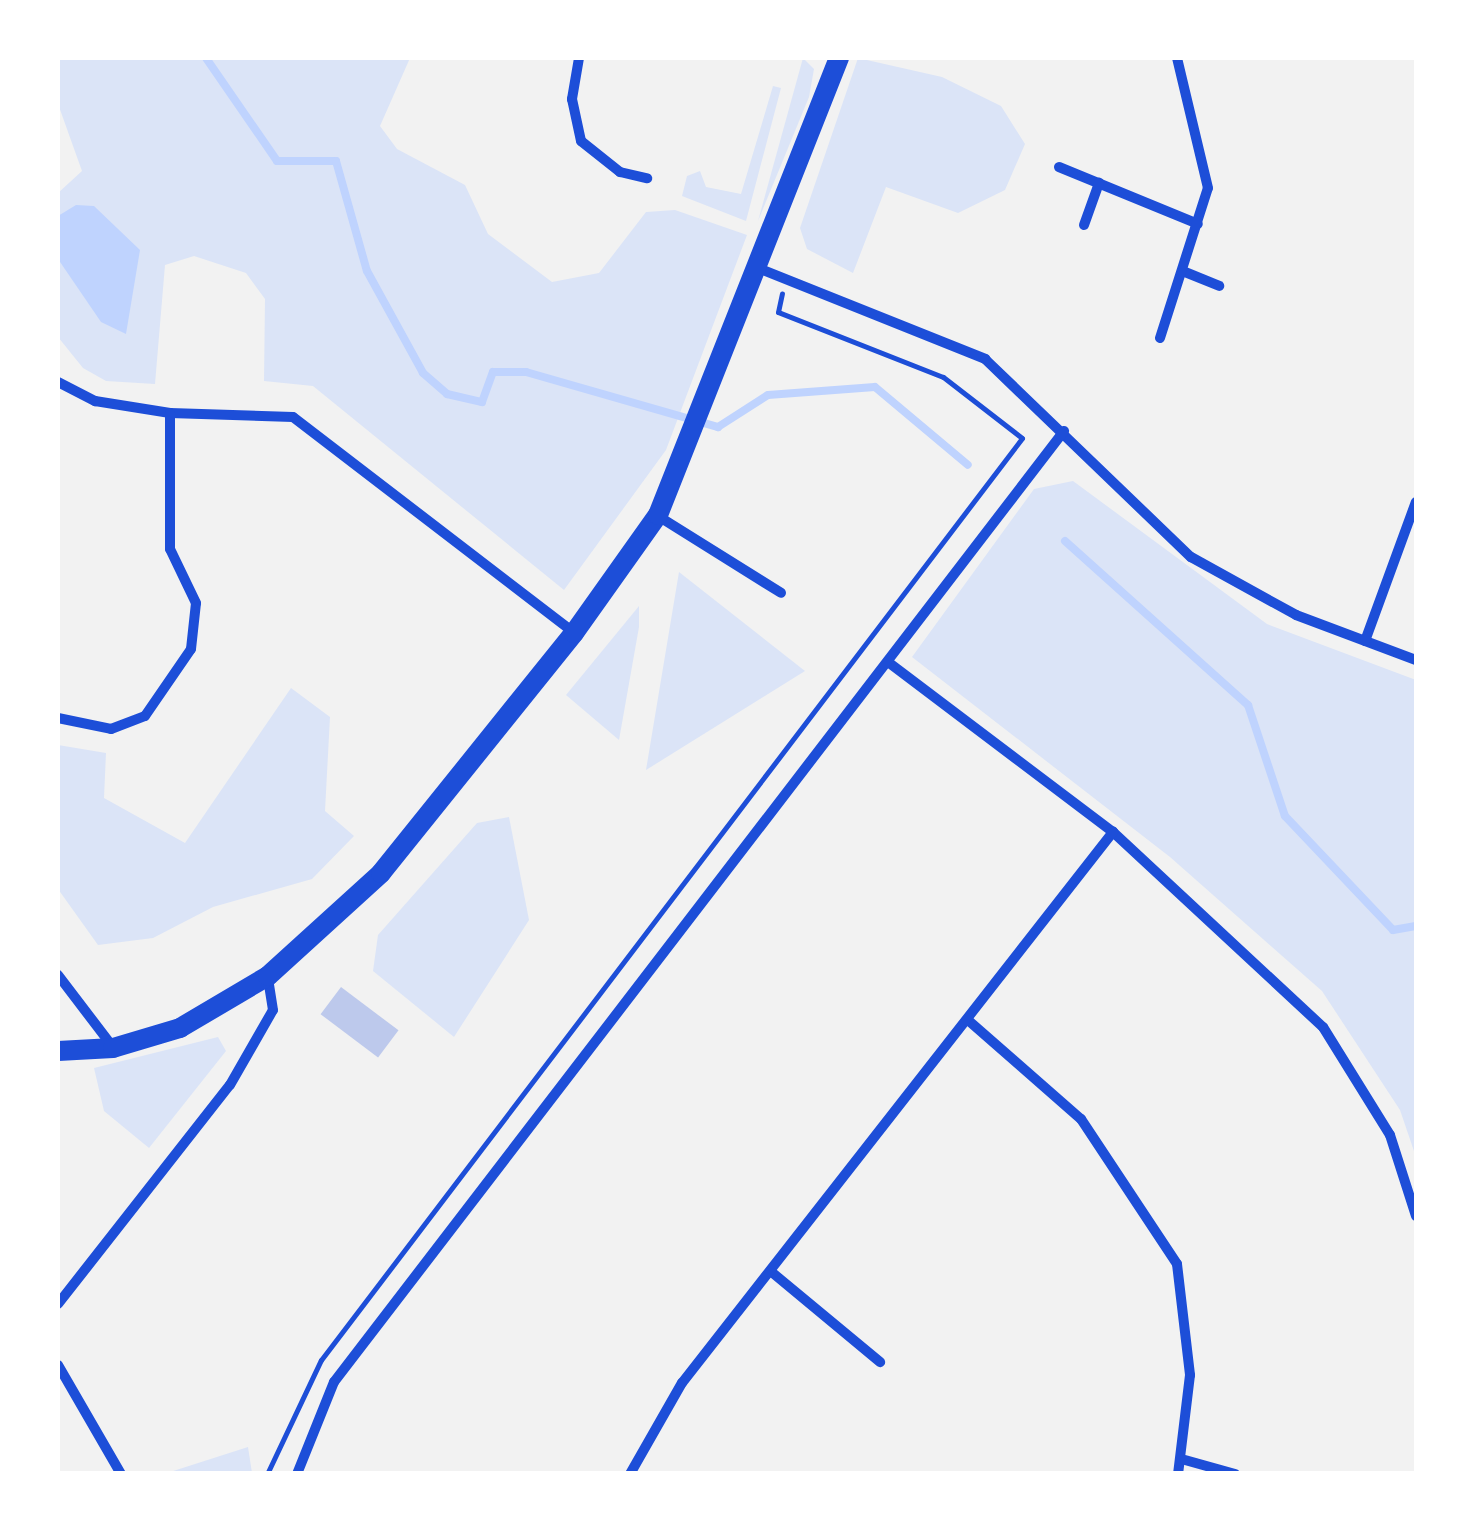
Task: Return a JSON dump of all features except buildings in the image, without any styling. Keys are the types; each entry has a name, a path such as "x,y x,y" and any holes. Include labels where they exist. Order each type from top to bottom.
{"main road":[{"path":"58,1051 114,1048 226,1007 268,976 381,873 574,633 658,515 839,58"}],"street":[{"path":"580,58 572,99 581,141 620,172 648,178"},
{"path":"1160,338 1208,188 1176,58"},
{"path":"1059,167 1198,224"},
{"path":"1084,224 1100,183"},
{"path":"758,268 985,359 1191,557 1241,590 1416,660"},
{"path":"1184,272 1219,286"},
{"path":"58,382 94,402 170,413 292,416 574,633"},
{"path":"58,718 111,728 145,716 192,649 196,604 170,549 170,413"},
{"path":"297,1474 334,1382 888,662 992,518 1064,432"},
{"path":"1365,641 1416,502"},
{"path":"658,515 781,594"},
{"path":"888,662 1114,832 1322,1027 1390,1135 1416,1216"},
{"path":"630,1474 682,1383 774,1274 1114,832"},
{"path":"58,975 114,1048"},
{"path":"58,1304 230,1084 273,1010 268,976"},
{"path":"969,1021 1081,1119 1178,1264 1190,1375 1185,1460 1178,1474"},
{"path":"774,1274 880,1362"},
{"path":"58,1365 121,1474"},
{"path":"1185,1460 1235,1474"}],"path":[{"path":"267,1474 321,1360 1022,438 943,377 778,312"}],"shaded area":[{"path":"58,58 410,58 380,126 397,149 465,185 488,234 552,282 599,273 646,212 675,210 747,235 666,450 564,590 313,386 264,381 265,299 246,273 194,256 165,265 155,384 106,381 83,368 58,337 58,193 82,171 58,104"},
{"path":"803,58 814,69 809,97 758,221"},
{"path":"858,58 942,77 1001,106 1025,144 1005,190 958,213 886,187 853,273 807,249 800,228"},
{"path":"773,86 781,88 746,221 682,196 687,176 700,171 706,187 741,194"},
{"path":"1073,481 1267,624 1416,680 1416,1157 1400,1110 1322,991 1170,857 912,657 1034,489"},
{"path":"679,572 805,671 646,770"},
{"path":"639,606 639,627 619,740 566,695"},
{"path":"291,688 330,717 325,811 354,836 312,879 213,907 153,938 98,945 58,889 58,745 106,753 104,798 185,843"},
{"path":"509,817 529,920 454,1037 373,971 378,935 477,823"},
{"path":"218,1037 226,1051 149,1148 104,1111 94,1068"},
{"path":"248,1447 252,1473 167,1473"}],"water":[{"path":"76,205 94,206 140,250 126,334 101,322 58,259 58,216"}],"waterway":[{"path":"206,58 277,161 336,161 367,271 423,373 447,394 482,402 493,372 526,372 718,427 768,395 875,387 968,465"},
{"path":"1065,541 1248,705 1285,816 1393,930 1416,926"}]}
